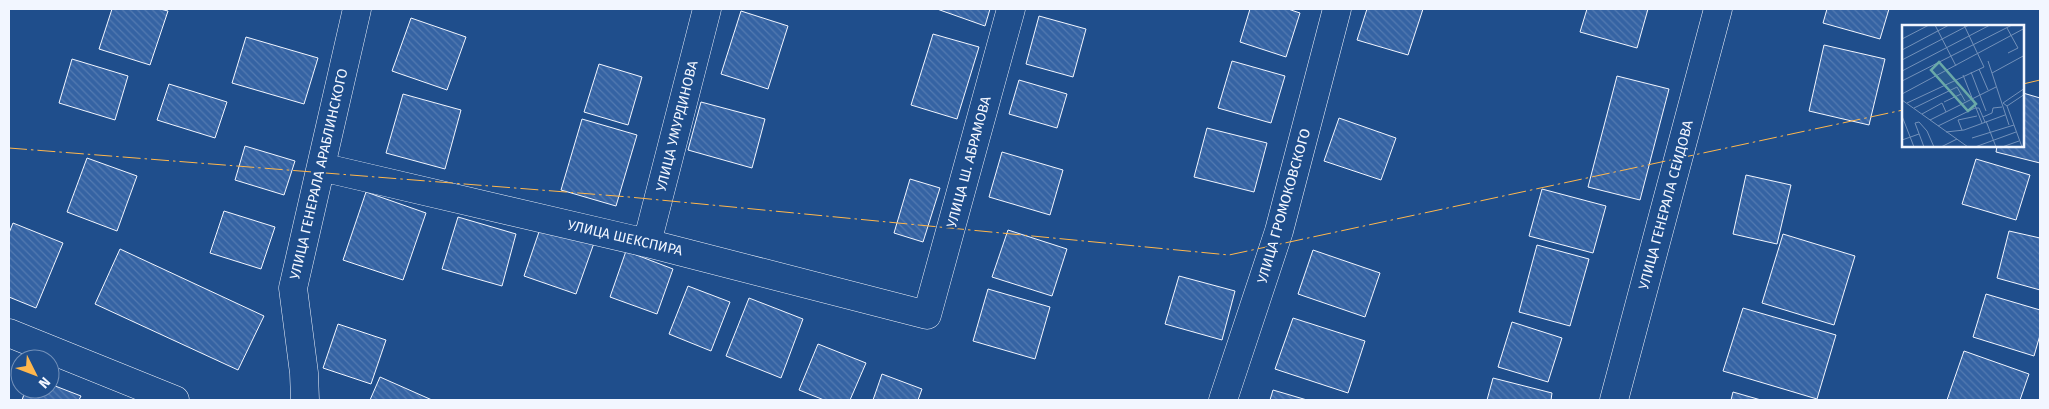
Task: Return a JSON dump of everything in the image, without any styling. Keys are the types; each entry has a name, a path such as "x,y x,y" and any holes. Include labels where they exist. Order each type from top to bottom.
{"street":[{"name":"УЛИЦА ГЕНЕРАЛА АРАБЛИНСКОГО","path":"305,400 304,373 293,288 357,9"},
{"name":"УЛИЦА УМУРДИНОВА","path":"647,243 707,9"},
{"name":"УЛИЦА Ш. АБРАМОВА","path":"927,315 1011,9"},
{"name":"УЛИЦА ГРОМОКОВСКОГО","path":"1223,400 1279,231 1338,9"},
{"name":"УЛИЦА ГЕНЕРАЛА СЕИДОВА","path":"1614,400 1718,9"},
{"name":"УЛИЦА ШЕКСПИРА","path":"321,167 647,243 927,315"},
{"path":"9,334 175,400"}],"building":[{"path":"112,9 160,9 168,11 150,65 99,49"},
{"path":"937,9 990,9 985,26"},
{"path":"1250,9 1288,9 1300,13 1286,57 1240,42"},
{"path":"1367,9 1423,9 1408,55 1357,40"},
{"path":"1587,9 1648,9 1637,48 1580,32"},
{"path":"1827,9 1889,9 1880,39 1823,23"},
{"path":"741,11 788,26 768,89 721,74"},
{"path":"1039,16 1086,29 1073,77 1026,64"},
{"path":"411,18 466,37 447,90 392,71"},
{"path":"933,34 979,47 957,119 911,105"},
{"path":"246,37 318,58 304,104 232,83"},
{"path":"1824,45 1885,59 1869,125 1809,111"},
{"path":"72,59 128,76 115,120 59,103"},
{"path":"1232,61 1285,76 1271,123 1218,108"},
{"path":"599,64 642,77 628,125 584,112"},
{"path":"1617,76 1669,89 1640,200 1588,187"},
{"path":"1019,80 1067,94 1057,128 1009,114"},
{"path":"169,84 227,102 215,138 157,120"},
{"path":"2024,93 2040,98 2040,163 1996,152 1997,148 2024,148"},
{"path":"403,94 461,110 445,169 386,153"},
{"path":"701,102 765,119 752,168 688,150"},
{"path":"1339,118 1396,138 1381,180 1324,161"},
{"path":"582,119 637,135 616,206 561,190"},
{"path":"1207,128 1267,143 1254,192 1194,177"},
{"path":"245,146 295,161 284,195 235,180"},
{"path":"1002,152 1063,170 1050,215 989,197"},
{"path":"87,158 137,176 117,231 67,212"},
{"path":"1976,159 2030,175 2016,220 1962,204"},
{"path":"1746,175 1791,185 1777,244 1733,234"},
{"path":"910,179 940,188 923,242 894,233"},
{"path":"1542,189 1606,206 1593,253 1529,236"},
{"path":"366,192 426,213 403,280 343,260"},
{"path":"224,211 275,227 261,269 210,253"},
{"path":"458,217 516,234 502,286 442,269"},
{"path":"13,223 63,243 36,308 9,297 9,233"},
{"path":"541,226 594,243 576,294 524,276"},
{"path":"1008,230 1067,249 1052,296 992,277"},
{"path":"2009,231 2040,238 2040,290 1997,278"},
{"path":"1783,234 1855,256 1834,325 1762,303"},
{"path":"1537,245 1589,259 1570,326 1519,312"},
{"path":"120,249 264,316 238,370 95,304"},
{"path":"1313,250 1380,273 1365,317 1298,294"},
{"path":"626,251 673,269 657,314 610,297"},
{"path":"1179,276 1235,291 1222,340 1165,324"},
{"path":"688,286 730,302 711,351 669,334"},
{"path":"988,289 1050,307 1035,359 973,341"},
{"path":"1986,294 2040,310 2040,335 2034,356 1973,337"},
{"path":"749,298 803,319 781,378 726,356"},
{"path":"1743,308 1836,335 1817,399 1723,371"},
{"path":"1293,318 1365,341 1348,393 1275,369"},
{"path":"1512,322 1562,338 1548,382 1498,367"},
{"path":"338,324 386,340 371,384 323,368"},
{"path":"818,344 866,363 850,400 824,400 799,390"},
{"path":"1964,351 2029,374 2020,400 1947,400"},
{"path":"882,374 922,389 918,400 873,400"},
{"path":"380,377 432,400 370,400"},
{"path":"1493,378 1552,393 1551,400 1487,400"},
{"path":"60,388 81,396 79,400 22,400 60,399"},
{"path":"1273,390 1307,400 1270,400"},
{"path":"1733,392 1761,400 1731,400"}],"power":[{"path":"2024,84 2040,80"},
{"path":"9,148 629,197 1229,255 1902,110"}]}
